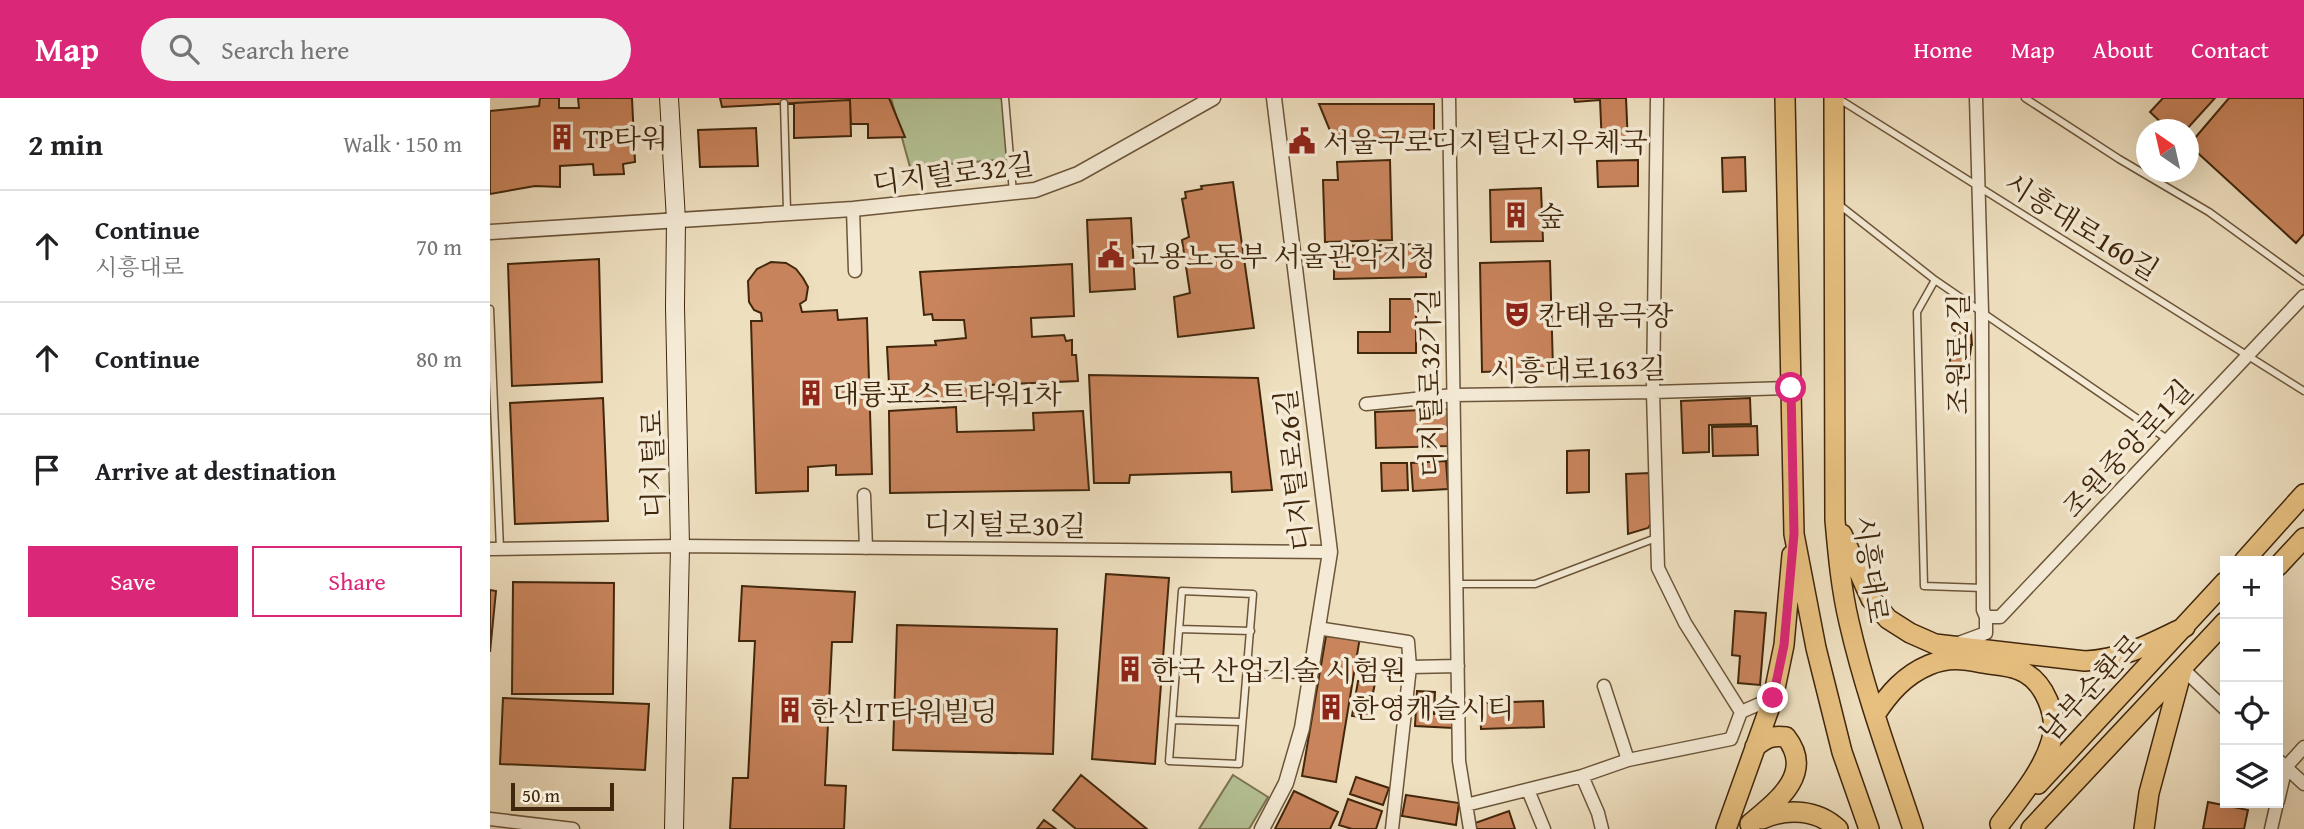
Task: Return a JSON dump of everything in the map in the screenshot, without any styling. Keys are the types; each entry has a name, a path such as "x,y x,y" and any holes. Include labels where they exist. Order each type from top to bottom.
{"main road":[{"name":"디지털로","path":"669,98 676,220 680,546 674,829"},
{"path":"1726,829 1773,698 1784,645 1794,534 1785,98"},
{"name":"시흥대로","path":"1836,98 1835,520 1840,574 1849,620 1875,715 1913,829"},
{"path":"2249,556 2304,495"},
{"path":"1835,520 1871,599 1888,619 1935,644 2085,662 2108,660 2185,627"},
{"path":"1794,534 1816,648 1842,752 1870,829"},
{"path":"2283,561 2304,538"},
{"name":"남부순환로","path":"1997,827 2220,588"},
{"name":"남부순환로","path":"2031,829 2220,627"},
{"path":"1875,715 1890,692 1906,678 1929,665 1953,658 2019,670 2036,681 2048,699 2052,741 2031,782 1997,827"},
{"path":"2144,829 2149,793 2182,668"},
{"path":"1748,827 1780,799 1791,783 1796,763 1795,748 1786,737 1767,738 1755,747"},
{"path":"1748,827 1771,815 1793,811 1815,814 1838,829"}],"street":[{"name":"디지털로32길","path":"490,232 853,209 1035,190 1078,174 1213,98"},
{"name":"디지털로26길","path":"1262,829 1286,783 1302,728 1330,552 1274,98"},
{"name":"디지털로32가길","path":"1449,98 1459,761 1470,829"},
{"path":"1657,98 1653,392 1658,568 1679,612 1741,712"},
{"name":"조원로2길","path":"1976,98 1980,187 1985,613"},
{"path":"853,209 855,271"},
{"name":"조원중앙로1길","path":"1985,613 2000,617 2304,296"},
{"name":"시흥대로163길","path":"1366,404 1453,395 1791,388"},
{"path":"864,495 866,548"},
{"name":"디지털로30길","path":"495,549 680,546 1330,552"},
{"path":"1951,646 1986,634 1985,613"},
{"path":"1317,628 1408,642 1410,667 1392,829"},
{"path":"1410,667 1458,666"},
{"path":"2182,668 2220,704"},
{"path":"1604,686 1628,761"},
{"path":"1466,805 1582,776 1628,761 1731,739 1741,712 1773,698"},
{"path":"2283,763 2304,747"},
{"path":"2283,765 2304,784"},
{"path":"1582,776 1602,829"},
{"path":"1528,790 1544,829"},
{"path":"2271,829 2276,808"},
{"path":"490,819 573,829"}],"lane":[{"path":"1005,98 1013,193"},
{"name":"시흥대로160길","path":"1836,98 2304,391"},
{"path":"2025,98 2119,159 2209,212 2304,281"},
{"path":"784,103 787,213"},
{"path":"1836,202 1935,280 2169,440"},
{"path":"1935,280 1916,312 1924,586 1983,588"},
{"path":"490,309 495,549"},
{"path":"1457,584 1535,584 1658,538"},
{"path":"1182,591 1253,594 1251,631 1239,764 1169,761 1182,591"},
{"path":"1179,629 1251,631"},
{"path":"1248,674 1310,675"},
{"path":"1172,720 1242,722"}],"green space":[{"path":"891,98 1005,98 1010,159 910,167"},
{"path":"1233,775 1268,797 1249,829 1199,829"}],"building":[{"name":"TP타워","path":"540,98 559,98 559,108 579,108 578,98 632,98 635,162 623,164 624,174 594,175 593,164 560,166 560,187 535,186 490,194 490,111 539,106"},
{"path":"720,98 889,98 905,137 868,138 868,124 851,124 850,100 722,107"},
{"path":"1574,98 1626,98 1628,144 1602,146 1600,100 1575,102"},
{"path":"2163,98 2215,98 2196,119 2157,119 2150,112"},
{"path":"2229,98 2304,98 2304,234 2296,243 2199,154 2199,133"},
{"path":"850,100 851,136 794,138 794,103"},
{"path":"1319,104 1434,104 1434,139 1333,138"},
{"path":"756,128 758,166 700,167 698,130"},
{"path":"1745,157 1746,191 1723,192 1722,158"},
{"path":"1390,160 1392,240 1325,242 1323,180 1338,180 1337,162"},
{"path":"1638,160 1638,186 1598,187 1597,161"},
{"path":"1233,182 1254,328 1178,337 1174,297 1190,293 1182,240 1189,237 1182,199 1186,198 1185,192 1202,189 1201,186"},
{"name":"숲","path":"1541,188 1543,241 1491,242 1490,190"},
{"name":"고용노동부 서울관악지청","path":"1131,218 1135,289 1090,292 1087,220"},
{"path":"1426,244 1426,277 1334,279 1334,246"},
{"path":"599,259 602,382 512,386 508,264"},
{"path":"1550,261 1553,369 1482,372 1480,263"},
{"name":"대륭포스트타워1차","path":"771,262 786,263 796,269 803,278 808,287 806,300 800,304 802,312 837,310 838,320 867,318 872,474 836,475 836,465 808,467 808,491 756,493 751,321 762,321 761,313 754,310 749,302 748,281 757,269"},
{"path":"1072,264 1074,316 1031,318 1032,337 1064,335 1066,341 1072,340 1072,355 1076,355 1078,381 988,385 987,401 890,403 887,347 936,345 935,341 966,338 964,320 933,320 932,314 924,315 920,272"},
{"path":"1390,299 1416,299 1416,353 1358,353 1358,332 1390,332"},
{"path":"1964,326 1971,331 1972,345 1951,343"},
{"path":"1950,347 1971,347 1969,362 1950,364"},
{"path":"1089,375 1258,378 1272,490 1232,492 1231,472 1130,475 1129,483 1094,483"},
{"path":"603,398 608,521 515,524 510,403"},
{"path":"1750,398 1751,424 1709,425 1709,452 1683,453 1681,401"},
{"path":"956,407 957,432 1034,430 1033,413 1083,411 1089,490 890,493 889,411"},
{"path":"1448,409 1448,446 1376,448 1375,412"},
{"path":"1757,426 1758,455 1713,456 1712,427"},
{"path":"1589,450 1589,492 1567,493 1567,451"},
{"path":"1446,461 1448,489 1413,491 1411,463"},
{"path":"1381,463 1407,463 1408,490 1382,491"},
{"path":"1650,473 1652,522 1648,528 1628,534 1626,474"},
{"name":"한국 산업기술 시험원","path":"1106,574 1169,578 1155,764 1092,759"},
{"path":"513,582 614,583 613,694 512,694"},
{"name":"한신IT타워빌딩","path":"742,586 855,592 852,642 832,642 825,785 846,786 844,829 730,829 733,778 748,778 755,641 739,641"},
{"path":"490,590 496,591 490,652"},
{"path":"1735,611 1766,613 1760,685 1738,683 1740,656 1732,655"},
{"path":"897,625 1057,629 1053,754 893,750"},
{"name":"한영캐슬시티","path":"1326,636 1360,637 1336,782 1302,776"},
{"path":"1358,681 1375,683 1368,718 1352,716"},
{"path":"1417,691 1435,692 1434,714 1454,715 1453,728 1415,726"},
{"path":"503,698 649,704 645,770 500,764"},
{"path":"1543,701 1544,727 1481,729 1480,703"},
{"path":"1081,775 1147,829 1076,829 1053,810"},
{"path":"1356,777 1389,788 1383,805 1350,794"},
{"path":"1294,791 1338,812 1330,829 1275,829"},
{"path":"1406,795 1459,803 1456,825 1402,816"},
{"path":"1348,799 1382,811 1376,829 1352,829 1339,825"},
{"path":"2208,802 2220,804 2220,808 2248,810 2244,829 2203,829"},
{"path":"1509,811 1515,829 1477,829 1475,823"},
{"path":"1044,820 1056,829 1037,829"}],"place":[{"name":"TP타워","path":"562,137"},
{"name":"서울구로디지털단지우체국","path":"1302,141"},
{"name":"숲","path":"1516,215"},
{"name":"고용노동부 서울관악지청","path":"1111,255"},
{"name":"칸태움극장","path":"1517,314"},
{"name":"대륭포스트타워1차","path":"811,393"},
{"name":"한국 산업기술 시험원","path":"1130,669"},
{"name":"한영캐슬시티","path":"1331,707"},
{"name":"한신IT타워빌딩","path":"790,710"}],"route":[{"path":"1773,698 1784,645 1794,534 1791,388"}]}
